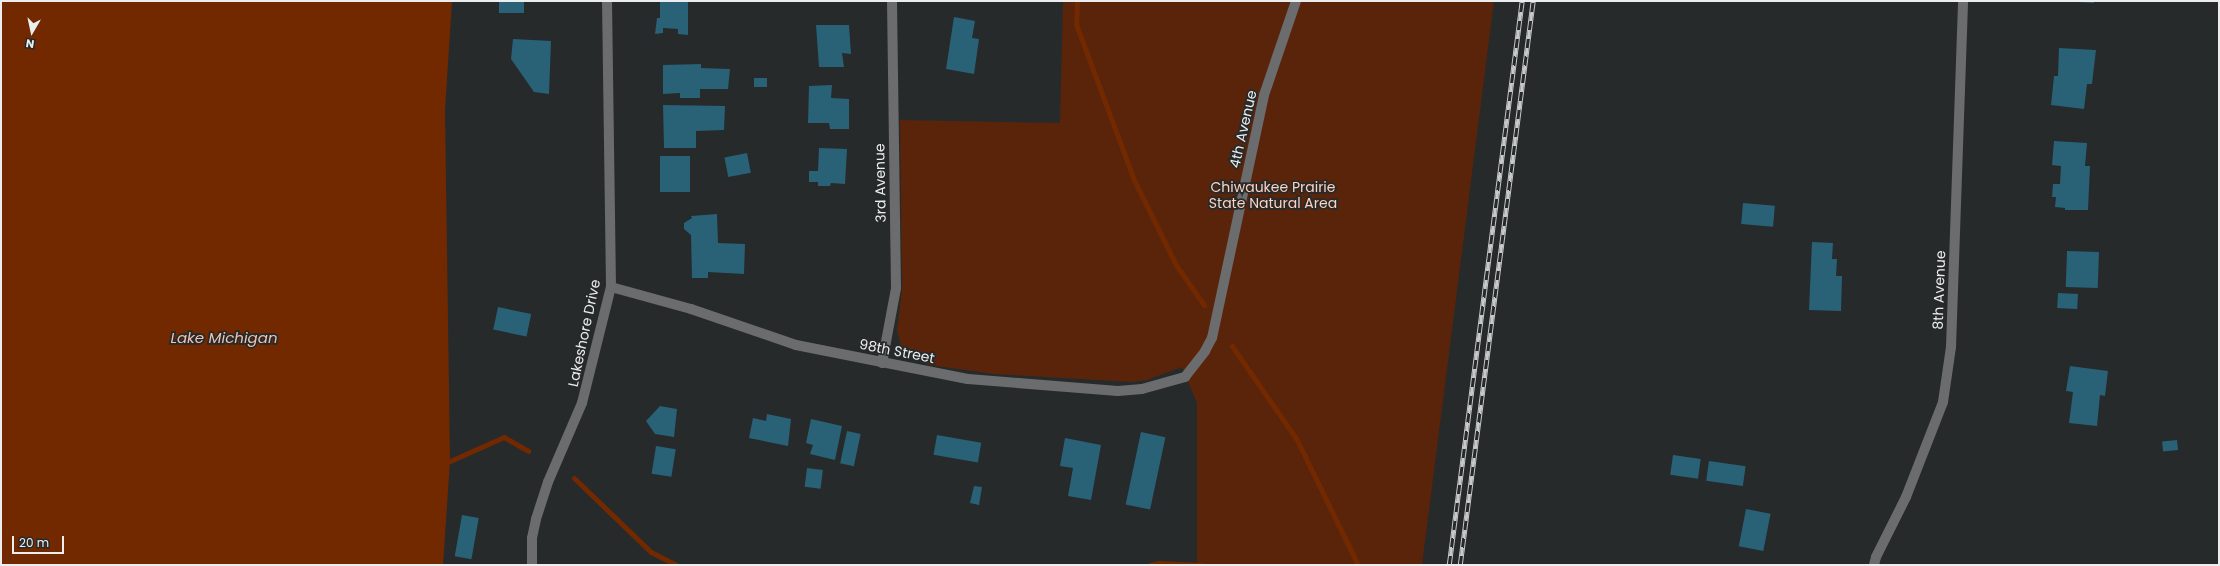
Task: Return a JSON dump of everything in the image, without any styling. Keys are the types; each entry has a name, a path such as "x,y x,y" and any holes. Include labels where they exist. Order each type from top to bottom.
{"street":[{"name":"Lakeshore Drive","path":"532,565 532,538 536,519 548,482 582,404 611,287 607,1"},
{"name":"3rd Avenue","path":"882,363 896,288 892,1"},
{"name":"4th Avenue","path":"1185,377 1206,351 1212,338 1264,96 1296,1"},
{"name":"8th Avenue","path":"1874,565 1876,557 1906,497 1943,402 1951,347 1963,1"},
{"name":"98th Street","path":"611,287 691,309 796,345 968,379 1075,389 1142,390 1185,377"}],"green space":[{"name":"Chiwaukee Prairie State Natural Area","path":"1063,1 1494,1 1422,565 1197,565 1197,403 1182,367 1147,380 1131,382 995,374 929,365 907,352 901,345 897,331 902,288 900,120 1060,123"}],"water":[{"name":"Lake Michigan","path":"1,1 452,1 445,111 450,461 443,565 1,565"}],"building":[{"path":"499,1 524,1 524,13 499,13"},
{"path":"660,1 688,1 688,35 678,34 678,29 663,28 663,33 655,34 657,18 660,18"},
{"path":"2094,1 2094,3 2078,2"},
{"path":"954,17 975,21 972,38 979,39 974,74 946,69"},
{"path":"816,25 849,25 851,54 842,53 844,67 819,67"},
{"path":"513,39 551,41 549,94 534,92 511,59"},
{"path":"2059,48 2096,50 2092,84 2087,84 2084,109 2051,105 2054,76 2058,76"},
{"path":"701,64 701,68 730,69 728,89 700,89 700,98 680,98 680,93 663,94 663,65"},
{"path":"754,78 767,78 767,87 754,87"},
{"path":"832,85 831,98 849,99 849,129 830,129 829,123 808,123 809,86"},
{"path":"663,105 725,106 724,130 696,131 696,148 664,148"},
{"path":"2054,141 2087,143 2085,166 2090,166 2088,210 2065,210 2065,208 2055,207 2056,197 2052,197 2053,184 2060,184 2061,166 2052,165"},
{"path":"819,148 847,149 845,184 831,183 830,186 818,186 818,182 809,182 809,171 818,171"},
{"path":"747,153 751,173 728,177 724,157"},
{"path":"660,156 690,156 690,192 660,192"},
{"path":"1743,203 1775,206 1773,227 1741,224"},
{"path":"717,214 718,243 745,244 744,274 708,272 708,278 692,278 691,235 684,229 684,223 692,218 691,216"},
{"path":"1812,242 1833,243 1832,259 1837,259 1836,276 1842,276 1841,311 1809,310"},
{"path":"2067,251 2099,252 2098,288 2066,287"},
{"path":"2058,293 2078,294 2077,309 2057,308"},
{"path":"498,307 531,314 526,337 493,329"},
{"path":"2070,366 2108,371 2105,396 2100,395 2097,426 2069,423 2073,392 2066,391"},
{"path":"660,406 677,409 674,437 655,434 646,421"},
{"path":"767,414 791,419 788,446 749,438 753,418 766,421"},
{"path":"811,419 842,426 835,460 810,454 813,445 806,443"},
{"path":"847,431 861,434 854,466 840,463"},
{"path":"1141,432 1165,437 1150,510 1126,504"},
{"path":"937,435 981,443 978,463 934,455"},
{"path":"1065,438 1101,445 1091,500 1068,496 1073,468 1060,466"},
{"path":"2177,440 2178,450 2163,452 2162,442"},
{"path":"656,446 676,449 671,477 652,474"},
{"path":"1673,455 1701,459 1698,479 1670,475"},
{"path":"1709,461 1746,466 1743,486 1706,481"},
{"path":"807,468 823,470 821,489 805,487"},
{"path":"974,486 982,487 979,505 970,503"},
{"path":"1746,509 1771,514 1763,551 1739,546"},
{"path":"462,515 479,518 471,559 455,556"}],"waterway":[{"path":"1077,1 1076,24 1134,180 1176,265 1204,305"},
{"path":"1232,346 1297,440 1358,565"},
{"path":"450,461 504,437 528,451"},
{"path":"574,478 651,552 676,565"},
{"path":"1150,565 1158,563 1203,565"}],"railway":[{"path":"1449,565 1522,1"},
{"path":"1460,565 1533,1"}]}
